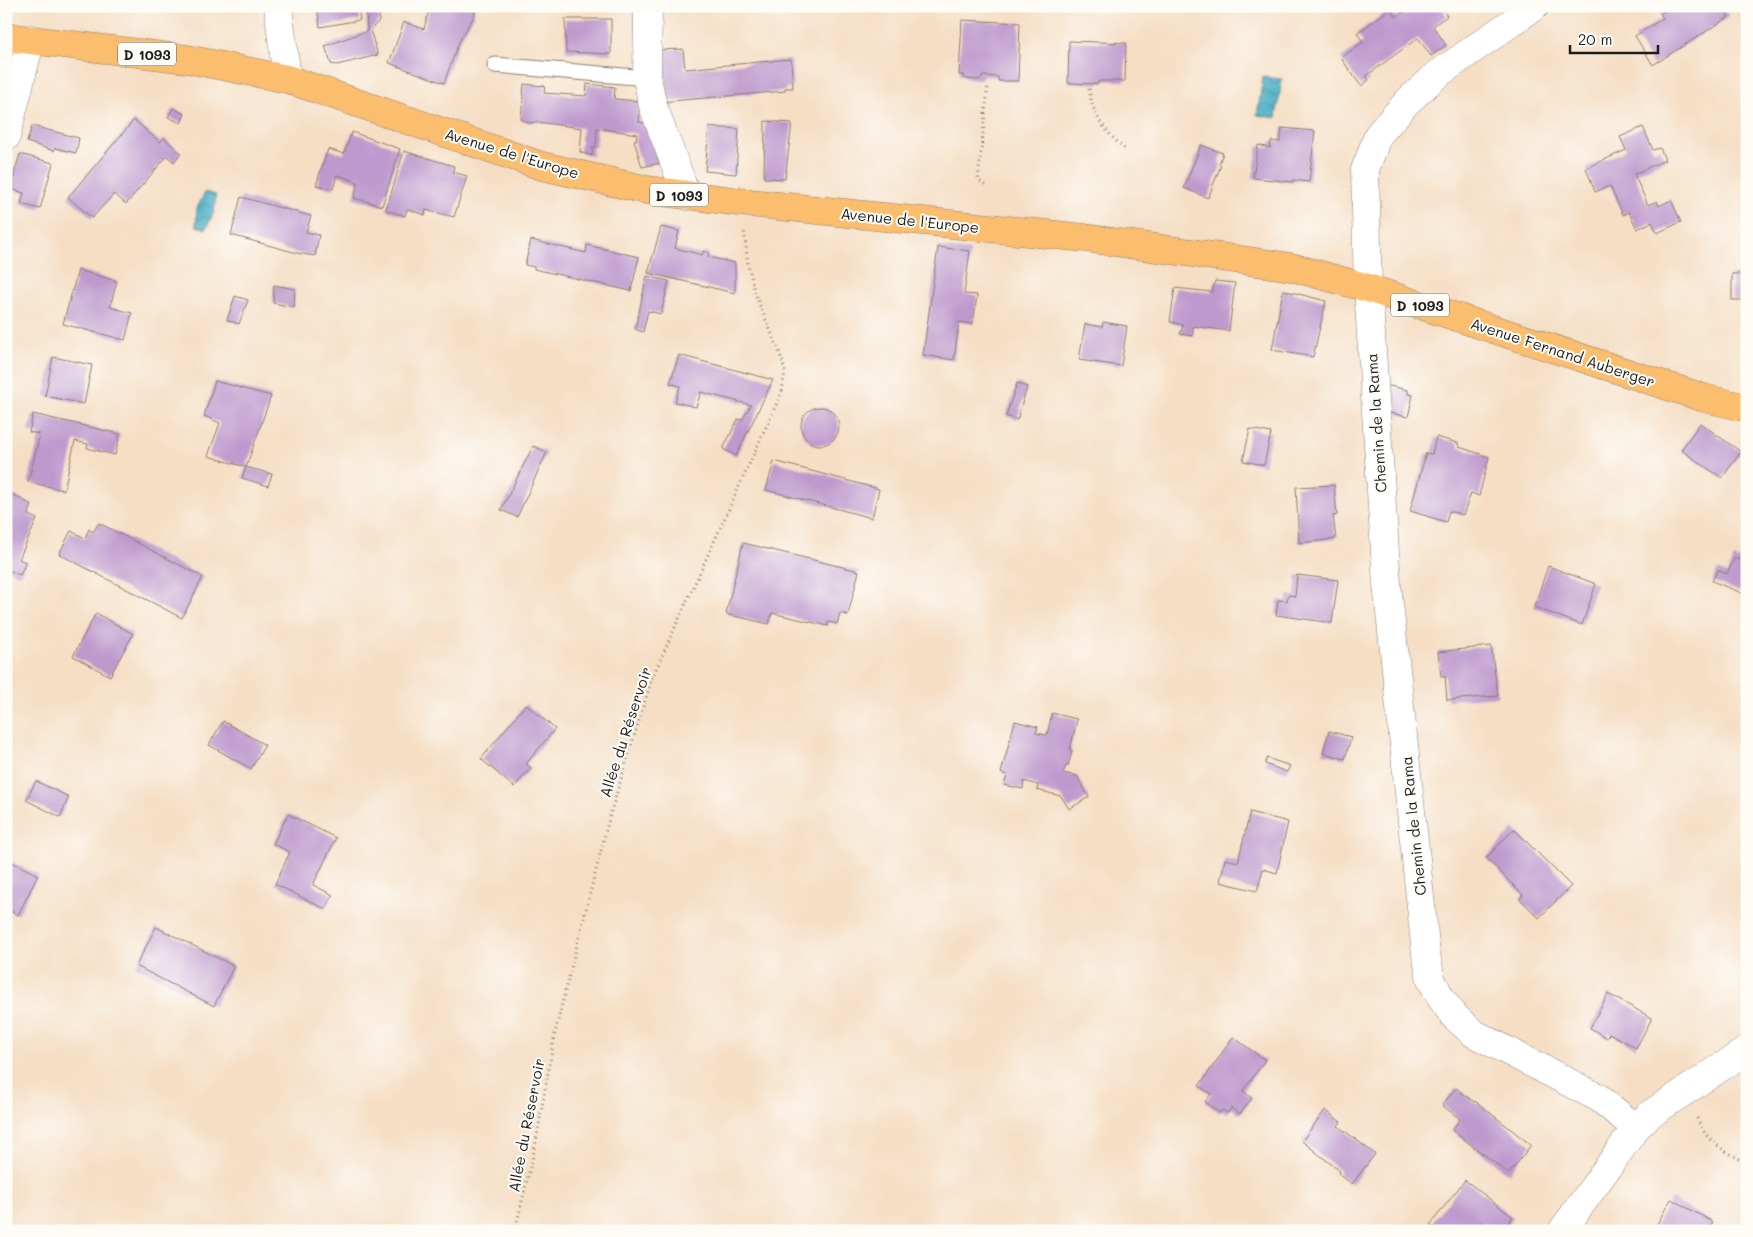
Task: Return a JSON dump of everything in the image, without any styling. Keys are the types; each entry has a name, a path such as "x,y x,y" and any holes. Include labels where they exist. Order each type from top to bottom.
{"main road":[{"name":"Avenue de l'Europe","path":"19,38 187,59 287,79 542,166 647,190 740,202 1085,238"},
{"name":"Avenue Fernand Auberger","path":"1085,238 1291,268 1368,288 1704,398 1747,408"}],"street":[{"path":"278,6 287,79"},
{"path":"648,6 647,78 653,106 687,196"},
{"name":"Chemin de la Rama","path":"1535,6 1438,74 1408,101 1378,135 1365,170 1368,288 1387,584 1426,954 1431,979 1441,998 1454,1016 1473,1033 1599,1098 1636,1128"},
{"path":"6,137 19,38"},
{"path":"1565,1230 1636,1128 1649,1115 1747,1050"}],"lane":[{"path":"495,66 647,78"}],"path":[{"path":"985,186 978,180 988,86"},
{"path":"1089,89 1095,114 1109,134 1127,151"},
{"name":"Allée du Réservoir","path":"515,1231 534,1147 557,1025 610,815 652,678 782,392 785,370 780,351 755,294 748,264 740,202"},
{"path":"1688,1089 1700,1126 1712,1143 1747,1163"}],"water":[{"path":"1263,77 1282,79 1276,118 1257,115"},
{"path":"205,192 216,195 214,212 206,229 196,226 197,208"}],"building":[{"path":"317,6 358,6 360,20 320,27"},
{"path":"366,6 379,6 379,21 370,30 378,55 337,65 331,64 325,46 367,31"},
{"path":"430,6 475,6 474,16 459,42 444,83 389,63 404,22 424,29"},
{"path":"1412,6 1440,6 1447,16 1433,26 1446,45 1431,56 1418,38 1366,76 1369,80 1361,86 1341,58 1363,42 1357,33 1390,9 1396,17"},
{"path":"1672,6 1723,6 1729,17 1653,65 1635,36 1663,18 1660,14"},
{"path":"565,19 611,19 611,54 566,52"},
{"path":"962,20 1020,23 1018,81 998,81 998,77 982,76 978,80 967,79 963,77 964,75 959,75"},
{"path":"1069,41 1126,43 1125,81 1099,81 1098,84 1068,83"},
{"path":"683,49 685,69 791,59 793,88 785,88 785,91 660,102 659,50"},
{"path":"524,84 545,86 544,93 586,96 587,84 615,87 614,99 641,101 639,122 649,124 659,163 642,167 634,140 636,140 637,134 597,128 596,147 593,147 592,156 580,152 582,128 537,122 528,123 521,120"},
{"path":"173,108 185,114 181,123 168,117"},
{"path":"134,120 160,142 164,138 181,153 174,162 167,156 126,204 114,194 92,218 68,197"},
{"path":"765,121 792,123 785,179 764,178"},
{"path":"32,126 79,138 76,153 55,148 54,151 27,142"},
{"path":"709,127 739,129 736,174 705,171"},
{"path":"1643,127 1653,150 1660,148 1665,160 1634,174 1648,205 1657,201 1659,206 1671,200 1681,222 1657,233 1652,222 1637,229 1629,212 1623,215 1610,186 1595,192 1586,168 1626,150 1620,137"},
{"path":"1282,128 1315,131 1309,182 1253,178 1258,145 1270,148 1271,141 1280,142"},
{"path":"352,132 400,149 382,206 354,198 358,182 337,175 333,189 316,185 328,149 344,154"},
{"path":"1201,145 1223,153 1219,164 1221,165 1208,198 1184,188"},
{"path":"404,151 454,166 453,172 467,176 454,217 426,210 425,215 407,209 405,216 386,210"},
{"path":"20,154 53,163 40,209 21,204 24,193 14,190 14,174"},
{"path":"241,197 311,216 306,232 319,235 315,256 231,235"},
{"path":"661,227 679,231 675,248 702,255 703,251 709,253 708,257 735,263 735,293 648,273"},
{"path":"531,240 586,253 587,245 639,257 631,291 534,269 534,267 525,265"},
{"path":"938,247 970,251 964,294 977,295 973,324 959,322 954,360 923,355"},
{"path":"78,270 117,281 110,307 132,313 125,340 63,324"},
{"path":"1732,274 1747,274 1747,300 1732,300"},
{"path":"647,276 669,281 661,314 648,311 643,332 635,329"},
{"path":"1215,281 1235,283 1229,331 1193,326 1193,336 1180,334 1183,325 1170,322 1175,288 1212,292"},
{"path":"274,285 295,289 294,307 273,303"},
{"path":"1283,290 1326,301 1313,357 1272,350"},
{"path":"235,296 248,300 239,324 227,320"},
{"path":"1103,322 1127,326 1121,366 1079,360 1085,324 1102,327"},
{"path":"679,355 773,380 736,456 723,449 738,419 742,420 751,405 701,392 696,407 675,402 680,386 670,383"},
{"path":"53,357 92,365 84,404 45,396"},
{"path":"215,381 271,396 246,467 208,456 220,423 204,416"},
{"path":"1017,383 1027,387 1017,420 1006,416"},
{"path":"1385,385 1408,390 1408,394 1413,395 1408,417 1386,412"},
{"path":"820,407 833,413 839,426 833,439 820,445 807,439 801,426 807,413"},
{"path":"33,414 120,434 115,455 87,448 88,444 75,441 64,490 28,482 40,434 29,432"},
{"path":"1700,423 1741,452 1722,478 1681,450"},
{"path":"1250,429 1271,433 1264,465 1243,461"},
{"path":"1436,437 1458,443 1459,447 1489,457 1479,496 1471,493 1463,515 1449,511 1446,522 1410,511 1426,453 1432,454"},
{"path":"533,446 547,452 517,517 501,510"},
{"path":"774,461 879,489 872,518 766,490"},
{"path":"246,467 272,474 268,486 242,478"},
{"path":"1334,485 1337,515 1333,516 1336,539 1299,543 1296,487"},
{"path":"6,491 32,505 28,515 37,519 19,559 26,562 20,575 6,569 6,513 9,508 6,507"},
{"path":"99,523 203,577 182,618 59,554 71,531 85,538 89,529 93,532"},
{"path":"743,543 859,571 848,615 840,613 837,624 828,622 828,626 772,613 769,624 726,614"},
{"path":"1743,548 1747,549 1747,595 1712,581 1718,570 1727,574 1734,558 1739,560"},
{"path":"1548,566 1596,584 1582,625 1534,607"},
{"path":"1297,575 1338,580 1332,623 1276,615 1278,600 1287,601 1288,595 1295,596"},
{"path":"96,613 133,634 110,676 73,656"},
{"path":"1491,646 1498,696 1447,700 1445,676 1441,676 1438,652"},
{"path":"526,704 555,729 526,764 531,768 514,787 481,759"},
{"path":"1052,713 1077,719 1070,750 1072,751 1068,766 1066,766 1063,773 1077,776 1089,797 1069,809 1061,796 1037,790 1038,785 1024,781 1023,789 1004,785 1007,775 1001,773 1015,721 1038,727 1036,733 1047,735"},
{"path":"223,721 265,745 251,769 209,745"},
{"path":"1329,731 1351,737 1345,759 1323,753"},
{"path":"1267,758 1290,766 1287,772 1265,764"},
{"path":"36,781 69,797 60,817 26,800"},
{"path":"1250,812 1288,822 1277,873 1263,869 1257,891 1220,882 1225,859 1238,862"},
{"path":"288,814 336,838 313,885 333,895 325,909 275,884 290,852 273,844"},
{"path":"1514,829 1571,886 1539,918 1520,899 1523,895 1486,858"},
{"path":"6,859 38,875 18,915 6,909"},
{"path":"156,927 234,966 214,1006 136,966"},
{"path":"1608,994 1652,1018 1636,1048 1609,1033 1607,1038 1590,1028"},
{"path":"1233,1037 1265,1060 1243,1091 1252,1098 1240,1114 1231,1108 1228,1113 1222,1110 1220,1113 1205,1102 1211,1094 1199,1086"},
{"path":"1456,1088 1531,1145 1509,1174 1452,1130 1460,1119 1442,1105"},
{"path":"1325,1110 1341,1122 1338,1126 1375,1154 1352,1184 1338,1173 1340,1171 1302,1141"},
{"path":"1465,1180 1513,1217 1503,1231 1495,1231 1483,1222 1476,1231 1437,1231 1430,1225"},
{"path":"1671,1199 1713,1222 1708,1231 1653,1231"}]}
